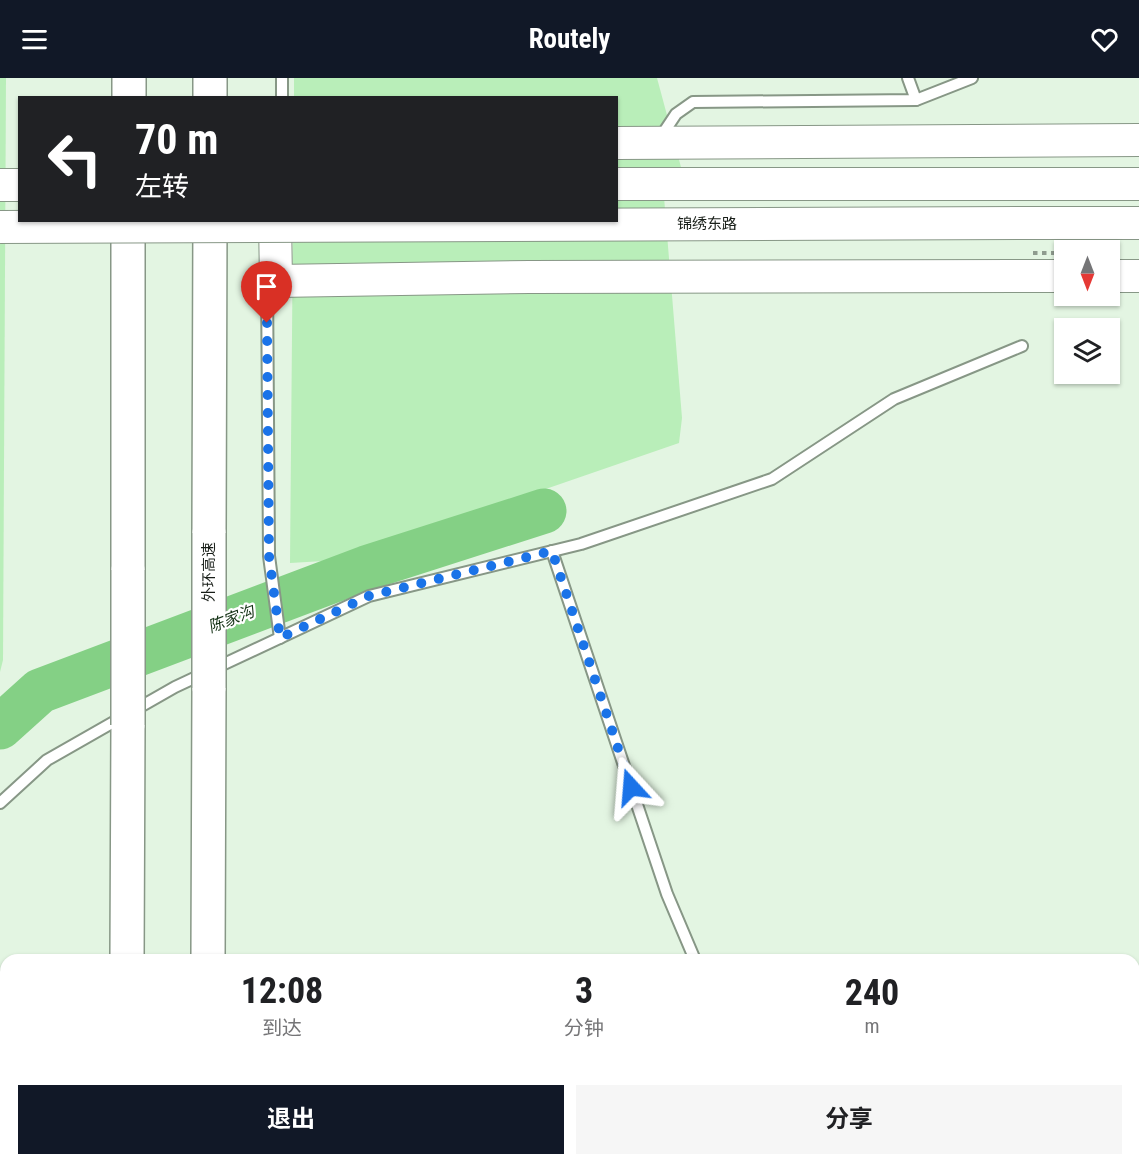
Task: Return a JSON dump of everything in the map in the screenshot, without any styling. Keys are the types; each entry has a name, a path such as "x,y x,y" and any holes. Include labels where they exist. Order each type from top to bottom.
{"highway":[{"path":"129,78 129,96"},
{"path":"210,78 210,96"},
{"path":"127,954 128,222"},
{"name":"外环高速","path":"208,954 210,222"}],"main road":[{"path":"618,143 1139,140"},
{"path":"618,184 1139,184"},
{"path":"0,185 18,185"},
{"path":"275,222 276,281 529,277 1054,276"},
{"name":"锦绣东路","path":"0,227 1139,223"},
{"path":"1120,276 1139,276"}],"lane":[{"path":"282,78 282,96"},
{"path":"908,78 916,100"},
{"path":"657,142 676,114 693,102 916,100 972,78"},
{"path":"268,222 269,556 280,638"},
{"path":"0,803 47,760 175,687 369,596 581,544 772,479 894,399 1022,346"},
{"path":"552,551 667,894 692,954"}],"green space":[{"path":"0,78 6,78 3,660 0,672"},
{"path":"294,78 657,78 685,182 664,197 682,418 679,443 479,512 324,561 290,563 293,222 618,222 618,96 294,96"}],"waterway":[{"name":"陈家沟","path":"0,727 40,691 366,568 544,511"}],"route":[{"path":"267,323 269,556 280,638 369,596 552,551 631,787"}]}
